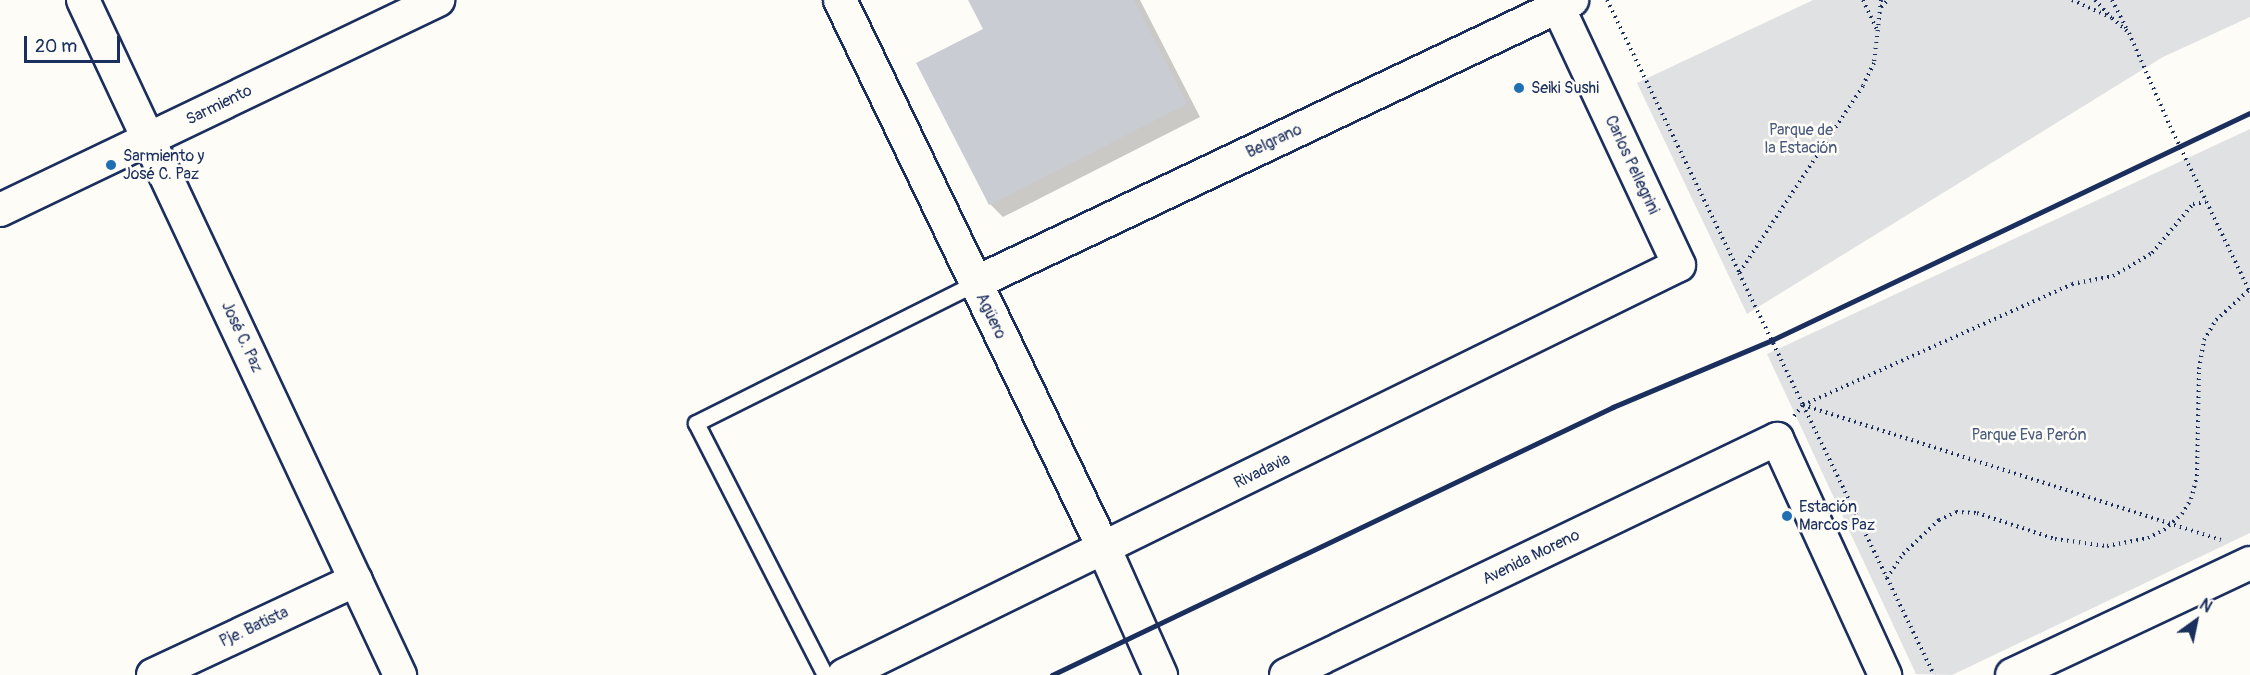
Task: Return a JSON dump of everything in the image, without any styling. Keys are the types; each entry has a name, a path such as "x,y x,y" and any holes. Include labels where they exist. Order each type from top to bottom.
{"street":[{"name":"José C. Paz","path":"83,0 400,675"},
{"name":"Sarmiento","path":"0,210 438,0"},
{"name":"Agüero","path":"840,0 1104,549 1160,675"},
{"name":"Belgrano","path":"975,283 1562,2"},
{"name":"Carlos Pellegrini","path":"1562,2 1679,265"},
{"name":"Rivadavia","path":"843,675 1679,265"},
{"name":"Avenida Moreno","path":"1286,675 1777,440 1885,675"},
{"path":"2012,675 2239,552"},
{"name":"Pje. Batista","path":"153,675 356,580"}],"lane":[{"path":"825,675 696,423 975,283"}],"path":[{"path":"1607,0 1934,675"},
{"path":"1863,0 1879,33"},
{"path":"1739,273 1863,86 1874,63 1881,0"},
{"path":"1880,7 1888,0"},
{"path":"2072,0 2112,18"},
{"path":"2095,0 2129,33"},
{"path":"1887,578 1904,554 1921,537 1939,520 1956,512 1977,513 2055,539 2107,546 2148,538 2172,524 2191,499 2197,476 2199,369 2204,340 2216,320 2249,291 2112,0"},
{"path":"1803,405 2072,284 2113,276 2152,252 2193,204 2206,202"},
{"path":"1803,405 2172,524 2239,552"}],"green space":[{"name":"Parque de la Estación","path":"1813,0 2250,0 2250,17 2163,57 1747,314 1637,83"},
{"name":"Parque Eva Perón","path":"2250,129 2250,533 1952,675 1916,674 1767,354"}],"building":[{"path":"968,0 1134,0 1187,104 989,205 916,63 983,29"}],"railway":[{"path":"1052,675 1613,407 1772,340 2250,113"}],"place":[{"name":"Seiki Sushi","path":"1519,88"},
{"name":"Sarmiento y José C. Paz","path":"111,165"},
{"name":"Estación Marcos Paz","path":"1787,516"}]}
